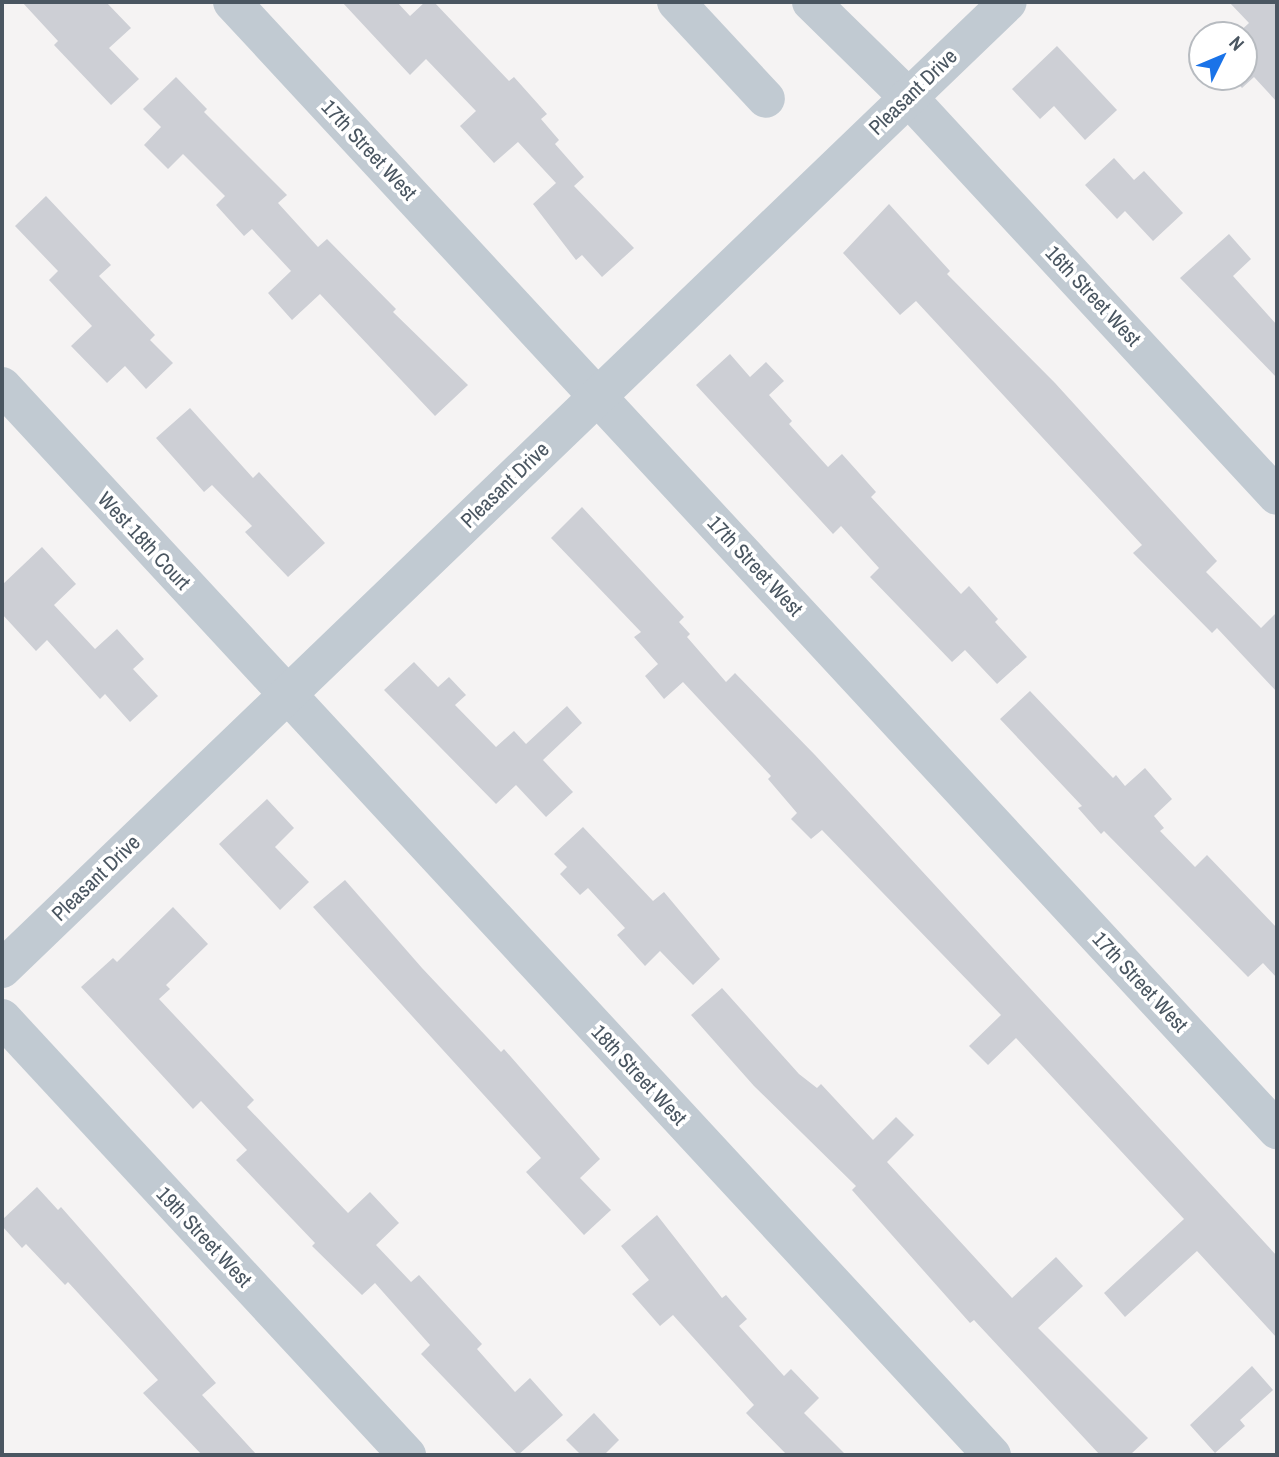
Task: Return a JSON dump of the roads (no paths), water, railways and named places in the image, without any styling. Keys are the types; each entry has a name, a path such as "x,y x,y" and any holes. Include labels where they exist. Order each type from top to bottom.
{"street":[{"name":"17th Street West","path":"232,2 1277,1130"},
{"path":"676,2 766,99"},
{"name":"16th Street West","path":"811,2 908,97 1277,495"},
{"name":"Pleasant Drive","path":"2,969 1008,2"},
{"name":"West 18th Court","path":"2,386 286,695"},
{"name":"18th Street West","path":"286,695 992,1455"},
{"name":"19th Street West","path":"2,1018 407,1455"}]}
